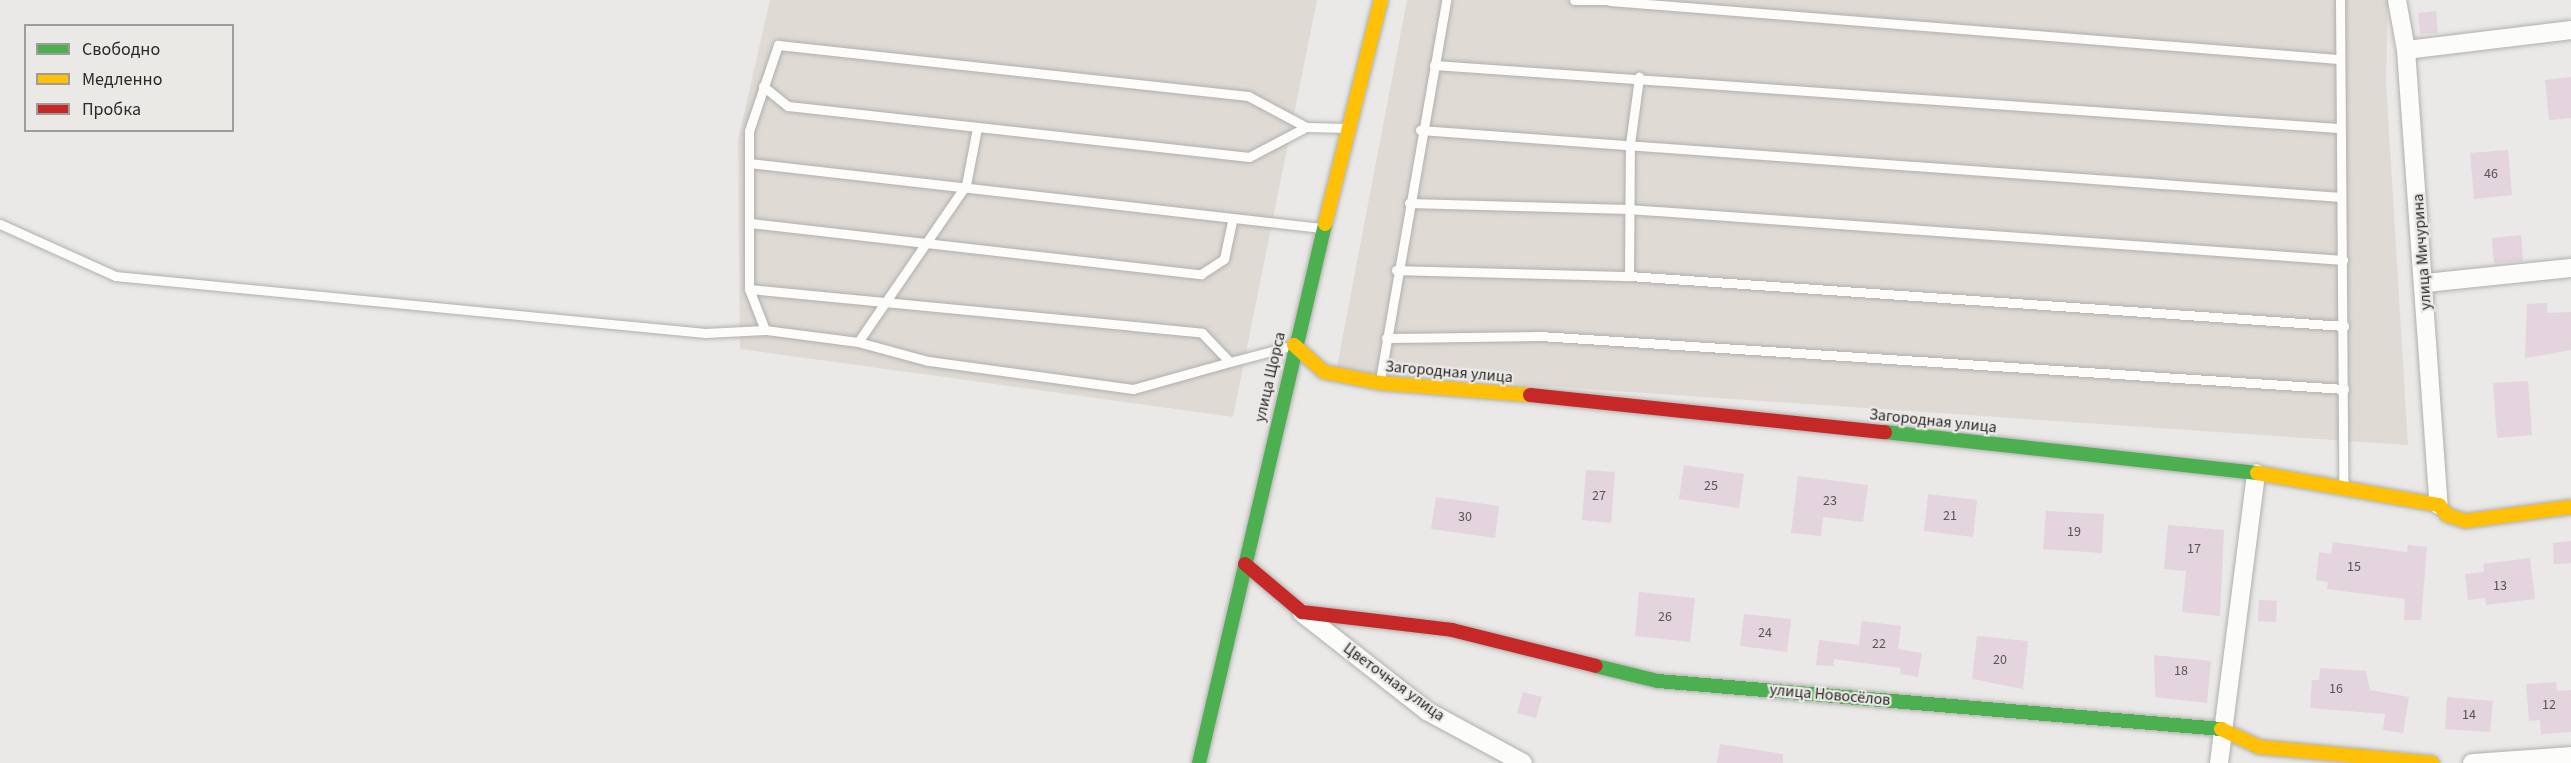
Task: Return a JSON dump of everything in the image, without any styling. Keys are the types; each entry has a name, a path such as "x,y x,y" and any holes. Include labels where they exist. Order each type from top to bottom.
{"street":[{"name":"улица Щорса","path":"1199,763 1293,345 1381,0"},
{"name":"улица Мичурина","path":"2397,0 2406,50 2425,283 2439,505"},
{"path":"2406,50 2571,30"},
{"path":"2425,283 2571,268"},
{"name":"Загородная улица","path":"1293,345 1324,372 1380,383 1584,399 2256,473 2439,505 2447,515 2465,521 2571,507"},
{"path":"2219,763 2256,473"},
{"path":"1245,564 1302,612"},
{"name":"улица Новосёлов","path":"1302,612 1452,630 1658,681 2225,729 2259,747 2432,763"},
{"name":"Цветочная улица","path":"1302,612 1427,711 1523,763"},
{"path":"2472,763 2571,756"}],"lane":[{"path":"1380,383 1396,270 1420,130 1446,0"},
{"path":"1574,0 2338,59"},
{"path":"2340,0 2338,128 2344,326 2343,488"},
{"path":"765,330 749,289 749,131 778,45 1248,96 1306,127 1349,128"},
{"path":"1434,65 1639,77 2338,128"},
{"path":"1629,276 1630,144 1639,77"},
{"path":"763,86 788,106 1249,157 1306,127"},
{"path":"858,342 930,243 966,185 977,128"},
{"path":"1420,130 2341,197"},
{"path":"748,163 966,185 1232,220 1323,229"},
{"path":"1409,203 1628,209 2343,260"},
{"path":"750,223 1201,274 1224,259 1232,220"},
{"path":"0,224 115,276 705,333 765,330 858,342 928,361 1133,389 1293,345"},
{"path":"1396,270 1629,276 2344,326"},
{"path":"749,289 890,299 1202,333 1230,362"},
{"path":"1386,338 1540,336 2344,389"}],"shaded area":[{"path":"770,0 1317,0 1233,417 740,349 738,140"},
{"path":"1407,0 2388,0 2386,82 2408,445 1336,372"}],"building":[{"path":"2436,11 2438,33 2420,34 2418,13"},
{"path":"2571,77 2571,118 2549,120 2545,80"},
{"path":"2508,150 2512,195 2474,199 2470,153"},
{"path":"2521,235 2523,261 2494,263 2492,238"},
{"path":"2547,303 2547,313 2571,312 2571,350 2525,358 2527,304"},
{"path":"2528,381 2532,435 2497,438 2493,383"},
{"path":"1684,465 1744,474 1739,508 1679,499"},
{"path":"1586,470 1615,472 1611,523 1582,520"},
{"path":"1798,476 1868,485 1863,522 1823,517 1821,536 1791,533"},
{"path":"1928,494 1977,500 1973,537 1924,531"},
{"path":"1436,497 1499,506 1495,538 1431,529"},
{"path":"2046,511 2104,514 2102,553 2043,549"},
{"path":"2168,525 2224,530 2220,616 2182,612 2186,571 2164,569"},
{"path":"2571,541 2571,563 2554,564 2553,543"},
{"path":"2333,542 2407,552 2408,545 2427,547 2421,620 2404,620 2405,599 2327,589 2328,582 2316,580 2319,552 2331,554"},
{"path":"2530,558 2535,599 2486,605 2485,598 2468,600 2465,574 2484,572 2483,564"},
{"path":"1639,592 1695,598 1690,642 1635,636"},
{"path":"2259,600 2277,601 2276,622 2258,621"},
{"path":"1744,614 1791,619 1787,652 1740,646"},
{"path":"1862,621 1901,626 1898,649 1922,653 1918,677 1900,674 1901,668 1834,659 1834,666 1816,665 1819,640 1859,645"},
{"path":"1977,636 2028,641 2023,689 1972,679"},
{"path":"2154,655 2211,661 2207,703 2155,697"},
{"path":"2320,668 2366,671 2370,690 2409,697 2403,733 2383,730 2385,714 2310,708 2312,680 2319,680"},
{"path":"2556,682 2557,691 2571,690 2571,732 2541,734 2540,720 2529,721 2526,684"},
{"path":"1523,692 1542,697 1536,718 1517,713"},
{"path":"2447,697 2493,701 2490,732 2445,729"},
{"path":"1720,744 1783,754 1783,763 1717,763"}],"traffic: fast":[{"path":"1199,763 1325,224"},
{"path":"1885,432 2257,473"},
{"path":"1596,666 1658,681 2221,729"}],"traffic: slow":[{"path":"1325,224 1381,0"},
{"path":"1294,345 1324,372 1380,383 1530,395"},
{"path":"2257,473 2439,505 2447,515 2465,521 2571,507"},
{"path":"2221,729 2259,747 2432,763"}],"traffic: jam":[{"path":"1530,395 1885,432"},
{"path":"1245,564 1302,612 1452,630 1596,666"}]}
